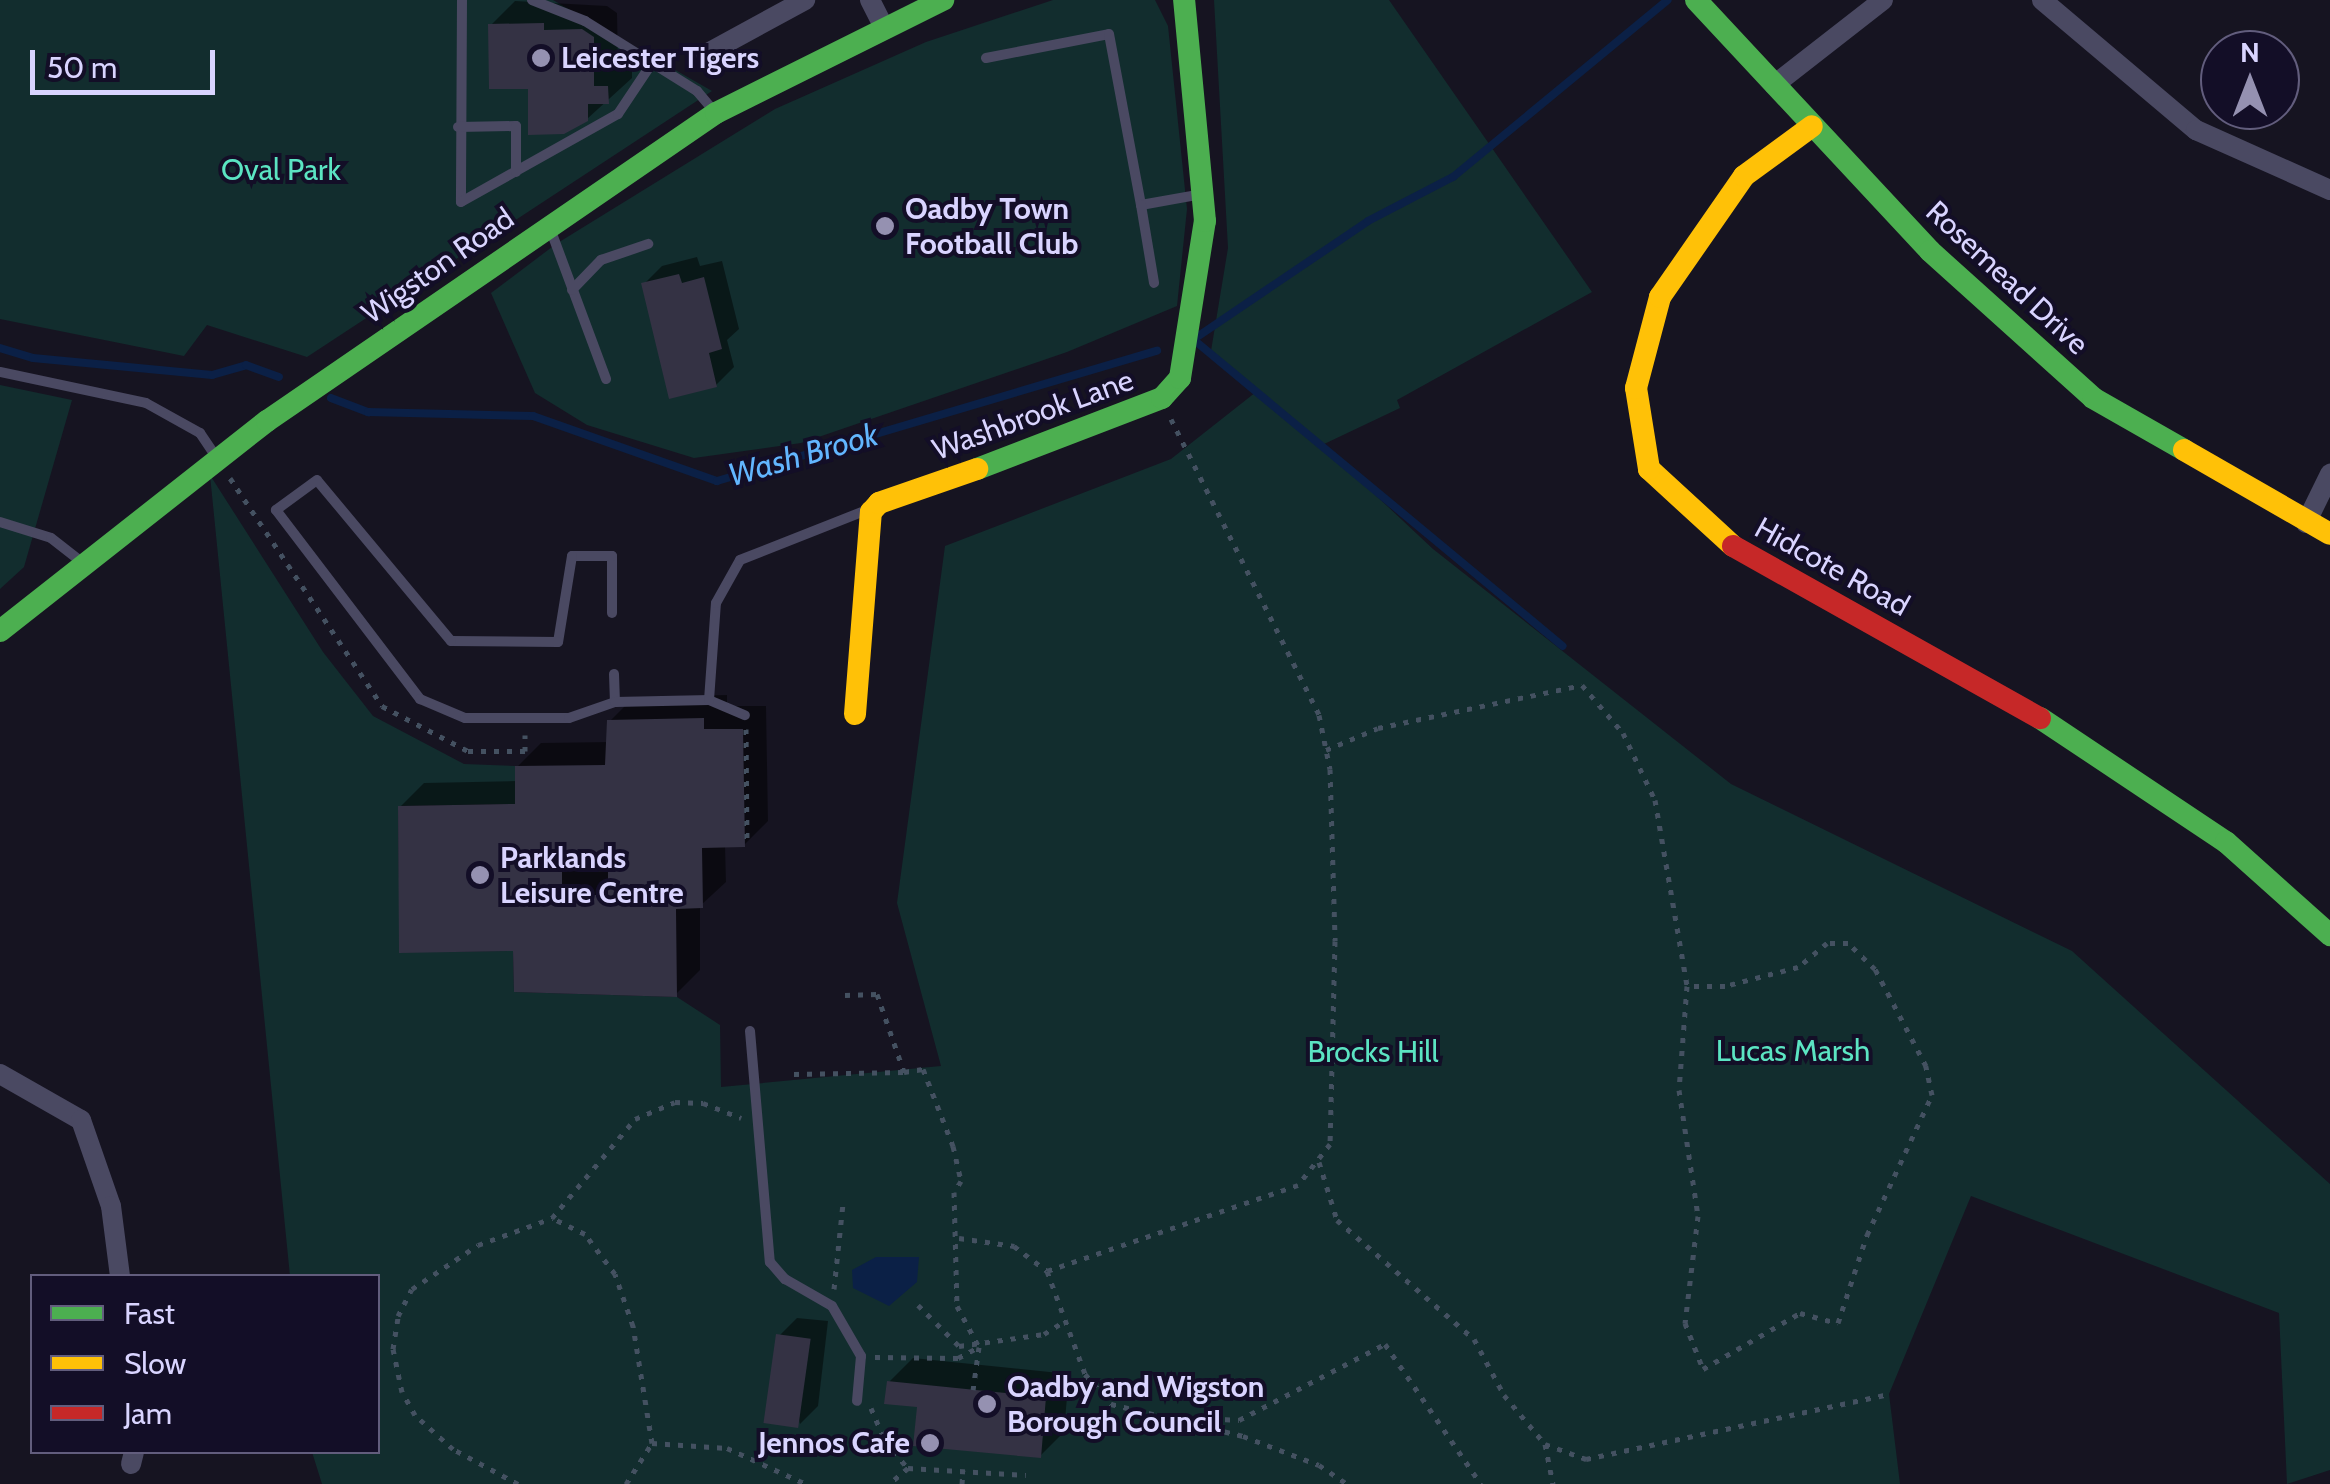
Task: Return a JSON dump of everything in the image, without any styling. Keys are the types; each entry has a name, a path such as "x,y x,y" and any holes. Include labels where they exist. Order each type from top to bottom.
{"street":[{"path":"706,54 805,0"},
{"path":"870,0 884,27"},
{"name":"Wigston Road","path":"0,631 218,458 549,225 716,113 943,0"},
{"name":"Washbrook Lane","path":"871,512 879,503 1162,398 1180,378 1197,301 1204,194 1184,0"},
{"name":"Rosemead Drive","path":"1696,0 1930,250 2093,398 2306,524 2330,534"},
{"path":"1774,85 1882,0"},
{"path":"2042,0 2196,130 2330,190"},
{"name":"Hidcote Road","path":"1812,126 1744,176 1660,297 1636,388 1650,469 1730,544 2087,744 2226,842 2330,935"},
{"path":"2306,524 2330,474"},
{"path":"855,714 871,512"},
{"path":"0,1074 81,1120 110,1206 120,1274"}],"lane":[{"path":"462,0 458,127 461,202 618,114 652,63"},
{"path":"532,0 585,22 698,91 716,113"},
{"path":"986,58 1109,34 1154,283"},
{"path":"458,127 516,126 516,172"},
{"path":"1141,204 1204,194"},
{"path":"549,225 606,380"},
{"path":"572,290 601,260 648,244"},
{"path":"0,372 146,403 200,433 218,458"},
{"path":"612,613 612,556 572,556 558,642 451,641 317,480 276,510 420,699 481,719 569,718 615,702 709,700 745,715"},
{"name":"Washbrook Lane","path":"709,700 716,603 740,560 855,511 871,512"},
{"path":"0,522 51,538 83,563"},
{"path":"614,674 615,702"},
{"path":"750,1031 770,1262 785,1279 832,1306 861,1356 856,1401"}],"path":[{"path":"1047,1271 1298,1185 1330,1144 1335,941 1326,750 1319,715 1162,398"},
{"path":"218,458 382,706 468,752 524,750 525,730 541,729"},
{"path":"1326,750 1378,728 1582,685 1623,733 1655,800 1687,986 1679,1090 1698,1216 1684,1323 1703,1369 1800,1313 1838,1323 1867,1235 1932,1096 1926,1066 1876,970 1848,943 1827,943 1798,966 1725,986 1687,986"},
{"path":"745,715 747,845"},
{"path":"845,996 878,994 904,1072"},
{"path":"794,1074 924,1069 953,1146 960,1182 954,1192 958,1238 956,1294 979,1347 973,1390"},
{"path":"518,1484 453,1449 415,1415 402,1392 394,1349 398,1316 412,1289 478,1245 552,1218 635,1119 689,1102 758,1124"},
{"path":"1319,1162 1337,1220 1474,1338 1504,1395 1545,1444 1554,1484"},
{"path":"832,1306 843,1203"},
{"path":"552,1218 585,1234 614,1274 647,1386 652,1444 626,1484"},
{"path":"958,1238 1014,1246 1047,1271 1085,1374 1112,1404 1244,1436 1319,1465 1347,1484"},
{"path":"918,1305 959,1346 979,1347 1044,1334 1063,1322"},
{"path":"1170,1416 1239,1420 1385,1344 1482,1484"},
{"path":"861,1356 958,1358 979,1347"},
{"path":"1545,1444 1586,1459 1889,1394"},
{"path":"856,1401 868,1404 908,1468"},
{"path":"652,1444 726,1448 806,1484"},
{"path":"889,1484 908,1468 1026,1475"},
{"path":"962,1484 963,1470"}],"green space":[{"name":"Oval Park","path":"0,0 553,0 712,91 307,357 207,325 184,356 0,319"},
{"name":"Oadby Town Football Club","path":"1053,0 1155,0 1168,26 1187,209 1177,306 1067,352 801,443 694,458 587,425 535,393 491,293 556,244 775,109 926,42"},
{"name":"Brocks Hill","path":"1214,0 1389,0 1592,292 1397,400 1400,408 1322,445 1433,549 1731,784 2072,951 2330,1184 2330,1470 2287,1484 2279,1313 1971,1196 1889,1394 1900,1484 322,1484 313,1454 380,1454 380,1274 290,1274 210,475 323,652 373,716 464,764 515,766 515,804 398,806 400,952 513,951 514,992 677,997 720,1025 721,1087 941,1066 897,903 945,546 1171,459 1256,392 1211,351 1228,248"},
{"path":"0,385 72,400 24,567 0,589"}],"water":[{"path":"876,1257 919,1257 917,1282 889,1306 853,1288 852,1270"}],"building":[{"name":"Leicester Tigers","path":"544,23 544,30 582,29 594,37 594,86 608,86 609,104 588,104 588,121 564,134 528,135 528,89 489,89 488,24"},
{"path":"679,274 682,283 704,277 722,349 709,353 717,387 669,399 641,283"},
{"name":"Parklands Leisure Centre","path":"704,718 704,729 743,729 745,847 702,848 703,908 676,909 677,997 514,992 513,951 399,953 398,806 515,804 515,766 605,765 607,720","holes":["608,855 608,895 562,895 562,856"]},
{"path":"776,1334 811,1339 798,1428 763,1423"},
{"path":"887,1381 1046,1397 1041,1458 913,1446 917,1407 884,1404"}],"waterway":[{"path":"1194,339 1368,221 1453,177 1668,0"},
{"name":"Wash Brook","path":"1194,340 1563,646"},
{"name":"Wash Brook","path":"0,348 33,358 212,375 246,365 279,377"},
{"name":"Wash Brook","path":"331,398 368,412 533,416 717,481 1157,351"}],"traffic: fast":[{"path":"0,631 267,421 716,113 943,0"},
{"path":"977,469 1162,398 1180,378 1205,221 1184,0"},
{"path":"1696,0 1930,251 2093,398 2184,450"},
{"path":"2040,718 2226,842 2330,935"}],"traffic: slow":[{"path":"1733,546 1649,469 1636,388 1660,297 1744,176 1812,126"},
{"path":"2184,450 2330,534"},
{"path":"855,714 871,512 879,503 977,469"}],"traffic: jam":[{"path":"1733,546 2040,718"}],"place":[{"name":"Leicester Tigers","path":"541,58"},
{"name":"Oadby Town Football Club","path":"885,226"},
{"name":"Parklands Leisure Centre","path":"480,875"},
{"name":"Oadby and Wigston Borough Council","path":"987,1404"},
{"name":"Jennos Cafe","path":"930,1443"}],"park label":[{"name":"Lucas Marsh","path":"1793,1051"}]}
